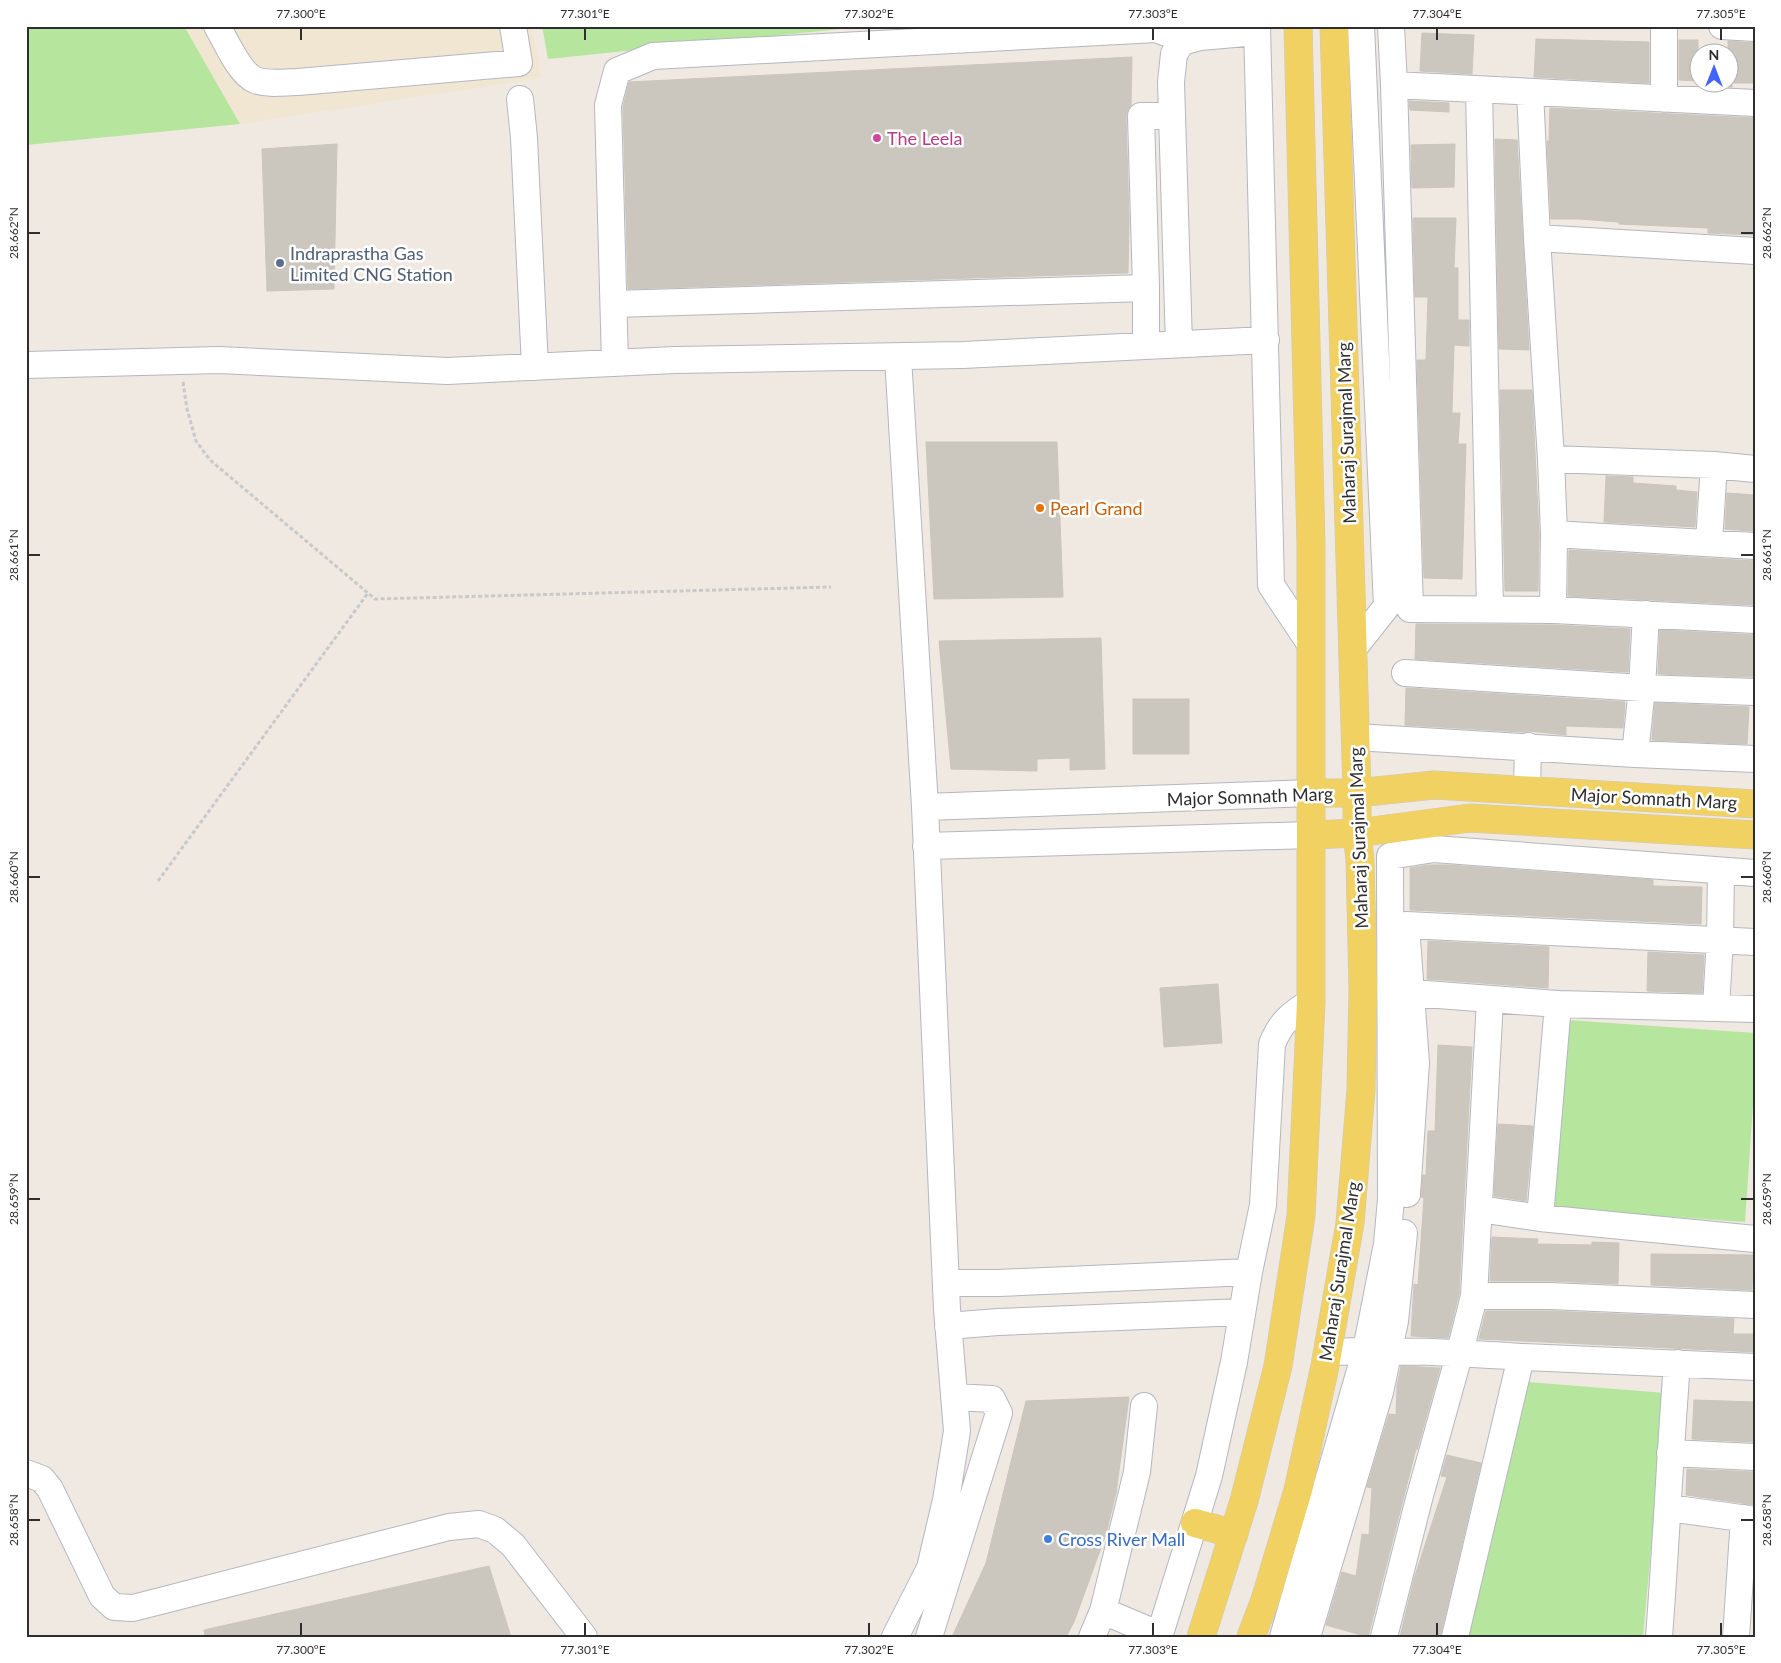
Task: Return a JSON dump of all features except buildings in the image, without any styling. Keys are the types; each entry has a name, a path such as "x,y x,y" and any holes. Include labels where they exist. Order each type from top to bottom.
{"main road":[{"name":"Maharaj Surajmal Marg","path":"1201,1637 1244,1501 1278,1366 1301,1216 1311,1002 1311,544 1298,26"},
{"name":"Maharaj Surajmal Marg","path":"1251,1637 1265,1600 1298,1490 1328,1352 1350,1223 1360,1090 1362,989 1360,860 1357,833 1356,737 1334,26"},
{"name":"Major Somnath Marg","path":"1311,793 1357,793 1434,785 1755,804"},
{"name":"Major Somnath Marg","path":"1311,835 1357,833 1470,818 1755,835"},
{"path":"1195,1523 1234,1534"}],"street":[{"path":"217,26 243,71 255,80 271,82 298,82 519,63 513,26"},
{"path":"1353,649 1387,606 1361,26"},
{"path":"1391,26 1410,609 1553,610 1755,620"},
{"path":"1664,26 1664,98"},
{"path":"1722,26 1755,28"},
{"path":"615,363 608,105 617,72 653,56 1136,30 1156,29 1175,36 1182,42"},
{"path":"1179,344 1171,82 1174,54 1182,42 1200,37 1257,29 1266,340 1270,585 1311,645"},
{"path":"1394,85 1755,103"},
{"path":"1479,90 1490,609"},
{"path":"1530,92 1551,459 1554,534 1553,610"},
{"path":"520,98 524,138 535,367"},
{"path":"1146,345 1140,116 1172,116"},
{"path":"1537,238 1755,251"},
{"path":"614,304 1146,288"},
{"path":"26,365 219,360 447,371 675,360 898,357 1266,340"},
{"path":"895,1637 930,1568 946,1500 957,1431 948,1326 924,807 898,357"},
{"path":"1551,459 1714,465 1755,469"},
{"path":"1709,542 1714,465"},
{"path":"1554,534 1755,546"},
{"path":"1635,754 1642,688 1646,614"},
{"path":"1405,673 1642,688 1755,692"},
{"path":"1356,737 1635,754 1755,759"},
{"path":"1527,790 1528,746"},
{"name":"Major Somnath Marg","path":"924,807 1311,793"},
{"name":"Major Somnath Marg","path":"926,846 1311,835"},
{"path":"1313,1635 1380,1392 1377,1350 1392,1199 1390,856 1434,849 1755,873"},
{"path":"1716,1007 1720,939 1721,870"},
{"path":"1283,1637 1377,1350 1396,1321 1409,1173 1416,1063 1406,925 1755,942"},
{"path":"1412,993 1558,1004 1755,1009"},
{"path":"1384,1637 1474,1296 1490,1000"},
{"path":"1103,1611 1159,1636 1209,1476 1234,1362 1249,1272 1263,1205 1267,1164 1272,1044 1278,1030 1291,1014 1311,1002"},
{"path":"1540,1218 1558,1004"},
{"path":"1480,1210 1540,1218 1755,1239"},
{"path":"946,1283 998,1284 1249,1272"},
{"path":"1474,1296 1550,1296 1755,1306"},
{"path":"948,1326 1242,1312"},
{"path":"1328,1352 1377,1350 1460,1352 1755,1367"},
{"path":"1455,1637 1522,1356"},
{"path":"1659,1637 1677,1363"},
{"path":"929,1637 999,1412 992,1399 954,1397"},
{"path":"1092,1637 1103,1611 1137,1472 1144,1406"},
{"path":"1670,1453 1755,1457"},
{"path":"26,1473 42,1480 50,1489 102,1596 114,1607 132,1608 449,1527 479,1524 495,1530 513,1545 584,1637"},
{"path":"1668,1508 1749,1519 1736,1637"}],"path":[{"path":"180,361 187,409 196,441 210,460 375,599 831,587"},
{"path":"158,881 368,593"}],"shaded area":[{"path":"184,26 532,26 541,78 240,124"}],"green space":[{"path":"26,26 184,26 240,124 26,145"},
{"path":"542,26 870,26 548,59"},
{"path":"1567,1020 1755,1033 1755,1075 1745,1222 1554,1209"},
{"path":"1528,1382 1665,1393 1643,1637 1468,1637"}],"place":[{"name":"The Leela","path":"877,138"},
{"name":"Indraprastha Gas Limited CNG Station","path":"280,263"},
{"name":"Pearl Grand","path":"1040,508"},
{"name":"Cross River Mall","path":"1048,1539"}]}
